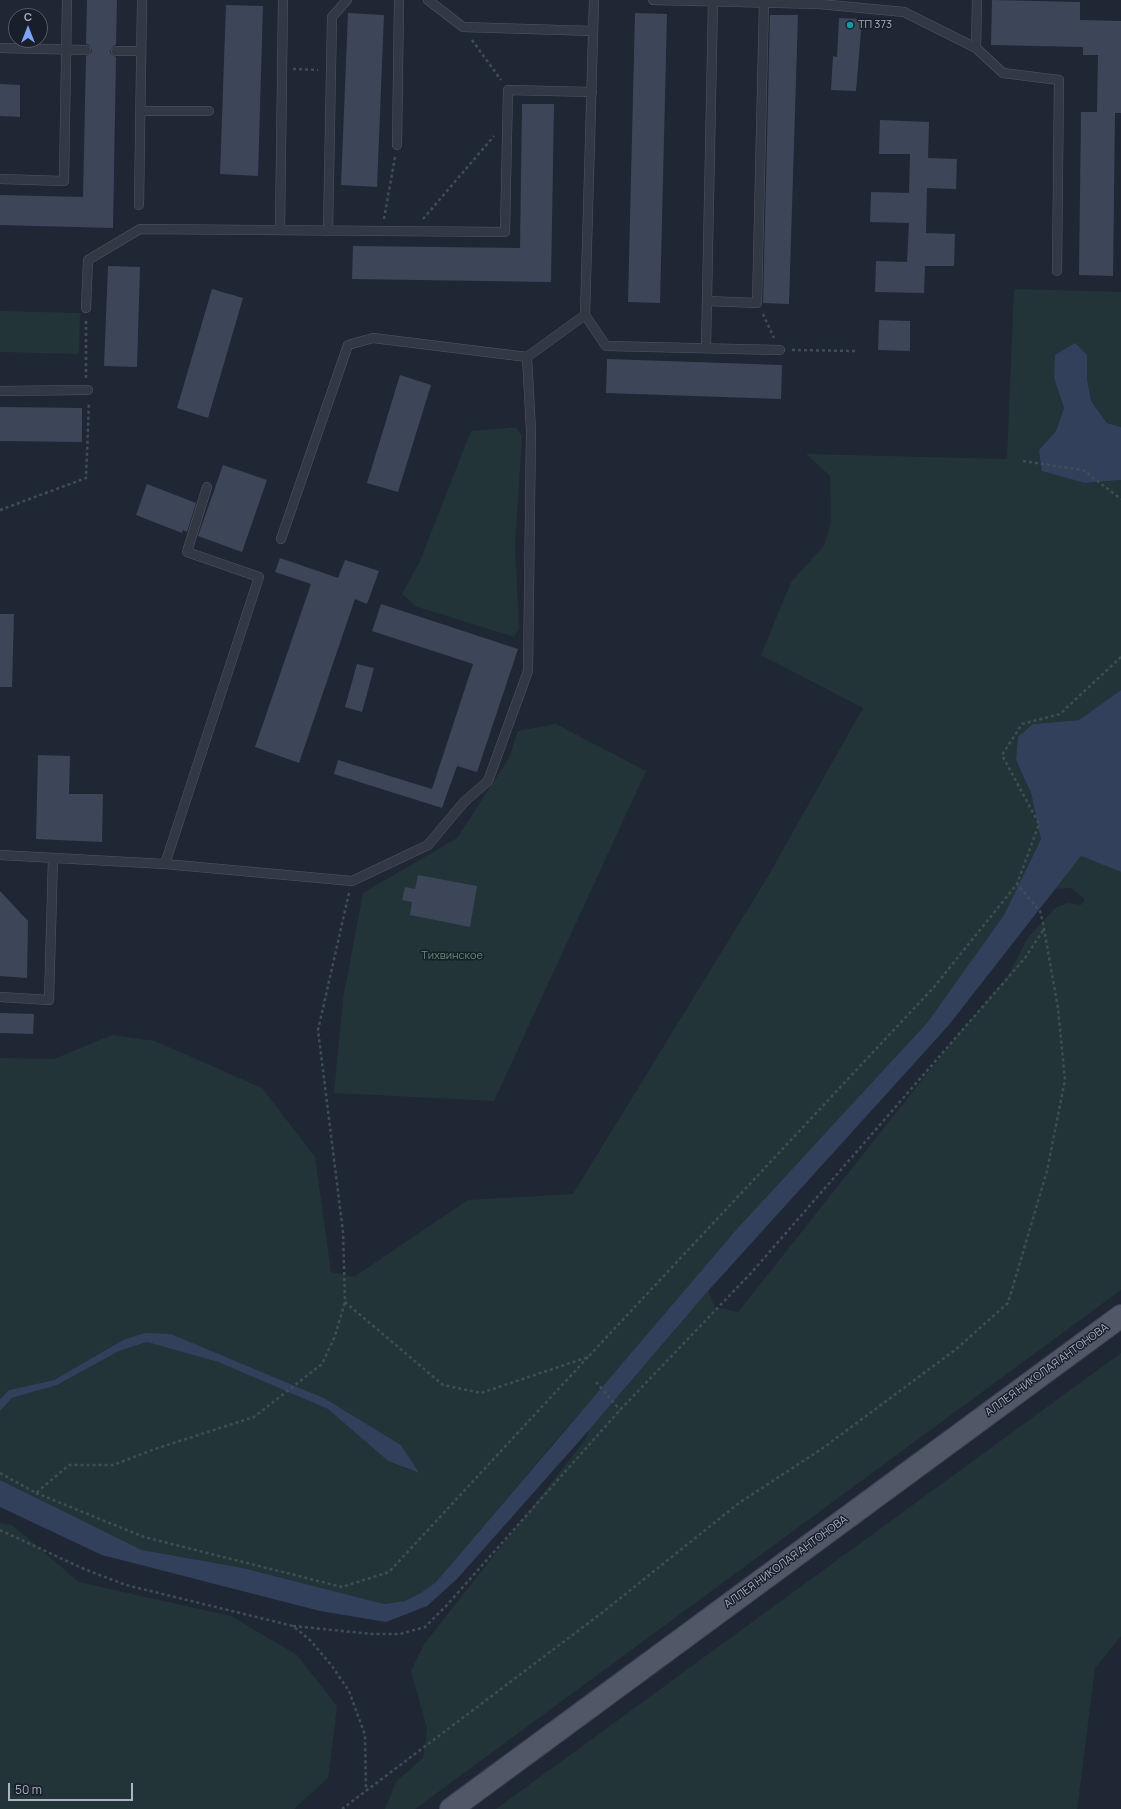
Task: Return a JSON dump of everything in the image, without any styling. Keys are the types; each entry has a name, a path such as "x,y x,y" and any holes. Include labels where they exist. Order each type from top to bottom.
{"main road":[{"name":"АЛЛЕЯ НИКОЛАЯ АНТОНОВА","path":"451,1809 1121,1316"}],"lane":[{"path":"0,179 64,180 67,0"},
{"path":"139,205 142,0"},
{"path":"280,230 283,0"},
{"path":"328,231 332,17 347,0"},
{"path":"397,145 399,0"},
{"path":"428,0 463,27 593,31"},
{"path":"594,0 585,314 606,346 780,350"},
{"path":"653,0 819,4 904,12 976,48 1003,73 1059,80 1057,271"},
{"path":"976,48 977,0"},
{"path":"706,348 713,1"},
{"path":"707,301 757,303 764,2"},
{"path":"0,48 86,50"},
{"path":"116,51 141,51"},
{"path":"86,308 88,260 140,225 328,231 505,232 508,90 592,92"},
{"path":"141,111 209,111"},
{"path":"281,538 348,344 373,338 527,357 585,314"},
{"path":"0,855 165,864 352,881 428,845 464,802 488,781 528,670 531,430 527,357"},
{"path":"0,390 88,390"},
{"path":"165,864 259,577 187,552 207,486"},
{"path":"0,997 49,1000 53,858"}],"path":[{"path":"463,27 508,90"},
{"path":"282,69 331,70"},
{"path":"413,231 507,121"},
{"path":"382,231 397,145"},
{"path":"757,303 780,350 855,351"},
{"path":"0,510 86,478 88,390 86,371 86,308"},
{"path":"1023,461 1083,470 1121,499"},
{"path":"0,1473 36,1493 144,1537 342,1587 389,1572 934,986 1017,884 1039,824 1002,755 1022,724 1060,714 1121,657"},
{"path":"36,1493 69,1465 113,1465 155,1449 254,1416 322,1364 335,1336 345,1302 342,1232 318,1030 352,881"},
{"path":"342,1809 597,1616 739,1503 823,1448 955,1350 1008,1303 1047,1170 1065,1080 1058,1008 1040,911 1017,884"},
{"path":"0,1530 84,1568 126,1585 293,1626 372,1634 400,1634 425,1627 446,1606 620,1410 757,1266 1025,958 1044,928"},
{"path":"345,1302 442,1385 481,1393 588,1357"},
{"path":"596,1382 620,1410"},
{"path":"293,1626 311,1641 332,1666 349,1691 365,1735 366,1790"}],"green space":[{"path":"1014,289 1121,292 1121,427 1107,423 1091,401 1087,378 1054,378 1064,408 1056,431 1039,450 1085,483 1121,480 1121,690 1079,720 1033,724 1016,760 1031,793 1041,839 1004,915 927,1023 563,1432 436,1582 419,1594 405,1601 384,1604 243,1568 142,1550 0,1480 0,1411 12,1398 57,1385 119,1351 147,1342 218,1362 328,1409 388,1461 418,1473 401,1445 324,1398 171,1334 123,1340 54,1380 9,1390 0,1399 0,1058 54,1059 112,1035 155,1041 262,1088 315,1157 331,1272 354,1277 468,1200 573,1194 767,878 863,708 761,655 791,582 824,546 831,522 830,476 806,454 1007,459"},
{"path":"0,311 80,313 79,354 0,352"},
{"path":"516,427 522,436 515,546 519,629 514,637 415,606 402,594 420,561 471,431"},
{"name":"Тихвинское","path":"556,724 646,771 494,1101 334,1093 343,999 363,893 457,838 509,758 518,731"},
{"path":"1081,856 1121,872 1121,1290 415,1809 385,1809 396,1782 423,1758 427,1728 411,1671 424,1644 586,1439 589,1430 708,1291 715,1307 738,1312 960,1032 1008,976 1027,939 1055,908 1068,903 1081,905 1085,899 1071,888 1054,889"},
{"path":"1121,1353 1121,1636 1095,1668 1077,1809 496,1809"},
{"path":"0,1523 12,1525 79,1582 231,1616 297,1655 337,1706 328,1778 294,1809 0,1809"}],"water":[{"path":"1075,343 1087,355 1087,378 1091,401 1107,423 1121,427 1121,480 1085,483 1042,471 1039,450 1056,431 1064,408 1054,378 1055,355"},
{"path":"1121,690 1121,872 1081,856 948,1026 708,1291 589,1430 457,1579 427,1606 386,1622 320,1611 102,1555 0,1507 0,1480 142,1550 243,1568 384,1604 405,1601 419,1594 436,1582 737,1229 927,1023 1004,915 1041,839 1031,793 1016,760 1018,737 1033,724 1079,720"},
{"path":"145,1333 171,1334 324,1398 401,1445 419,1473 388,1461 328,1409 218,1362 147,1342 119,1351 57,1385 12,1398 0,1411 0,1399 9,1390 54,1380 123,1340"}],"building":[{"path":"87,0 117,0 116,45 113,46 110,51 111,54 116,57 113,228 0,225 0,195 83,197 86,56 91,53 92,50 89,45 86,44"},
{"path":"992,0 1080,2 1080,20 1121,21 1121,113 1115,113 1113,276 1079,275 1081,112 1097,112 1098,55 1083,55 1083,47 991,45"},
{"path":"226,5 263,6 258,176 220,174"},
{"path":"348,13 384,15 377,187 341,185"},
{"path":"635,13 667,14 660,303 628,302"},
{"path":"770,15 798,15 789,304 763,303"},
{"path":"839,18 862,19 856,91 831,90 833,56 837,57"},
{"path":"0,84 20,85 20,117 0,116"},
{"path":"522,104 554,104 551,282 352,279 353,246 520,248"},
{"path":"880,120 929,122 928,158 957,159 956,189 927,188 926,233 955,234 954,266 925,266 924,293 875,292 876,261 907,262 909,223 870,222 871,192 909,193 910,154 879,154"},
{"path":"108,266 140,267 137,367 104,366"},
{"path":"212,289 243,298 208,418 177,408"},
{"path":"879,320 910,321 910,351 878,350"},
{"path":"607,359 782,365 781,399 606,393"},
{"path":"400,375 431,385 398,492 367,483"},
{"path":"0,407 82,408 82,442 0,441"},
{"path":"223,465 267,480 242,552 198,536"},
{"path":"147,484 196,503 187,532 183,530 182,533 136,515"},
{"path":"280,558 338,578 345,560 379,571 367,604 355,599 299,763 255,747 311,584 275,572"},
{"path":"381,604 518,649 477,772 457,766 442,808 334,774 338,760 432,789 473,664 372,631"},
{"path":"0,614 14,614 12,687 0,687"},
{"path":"357,664 374,668 362,712 345,707"},
{"path":"38,755 70,756 69,794 103,794 102,842 36,839"},
{"path":"418,875 477,886 470,927 410,915 412,902 402,900 405,887 415,889"},
{"path":"0,891 28,921 27,978 0,976"},
{"path":"0,1013 34,1014 33,1034 0,1033"}],"place":[{"name":"ТП 373","path":"850,25"}]}
